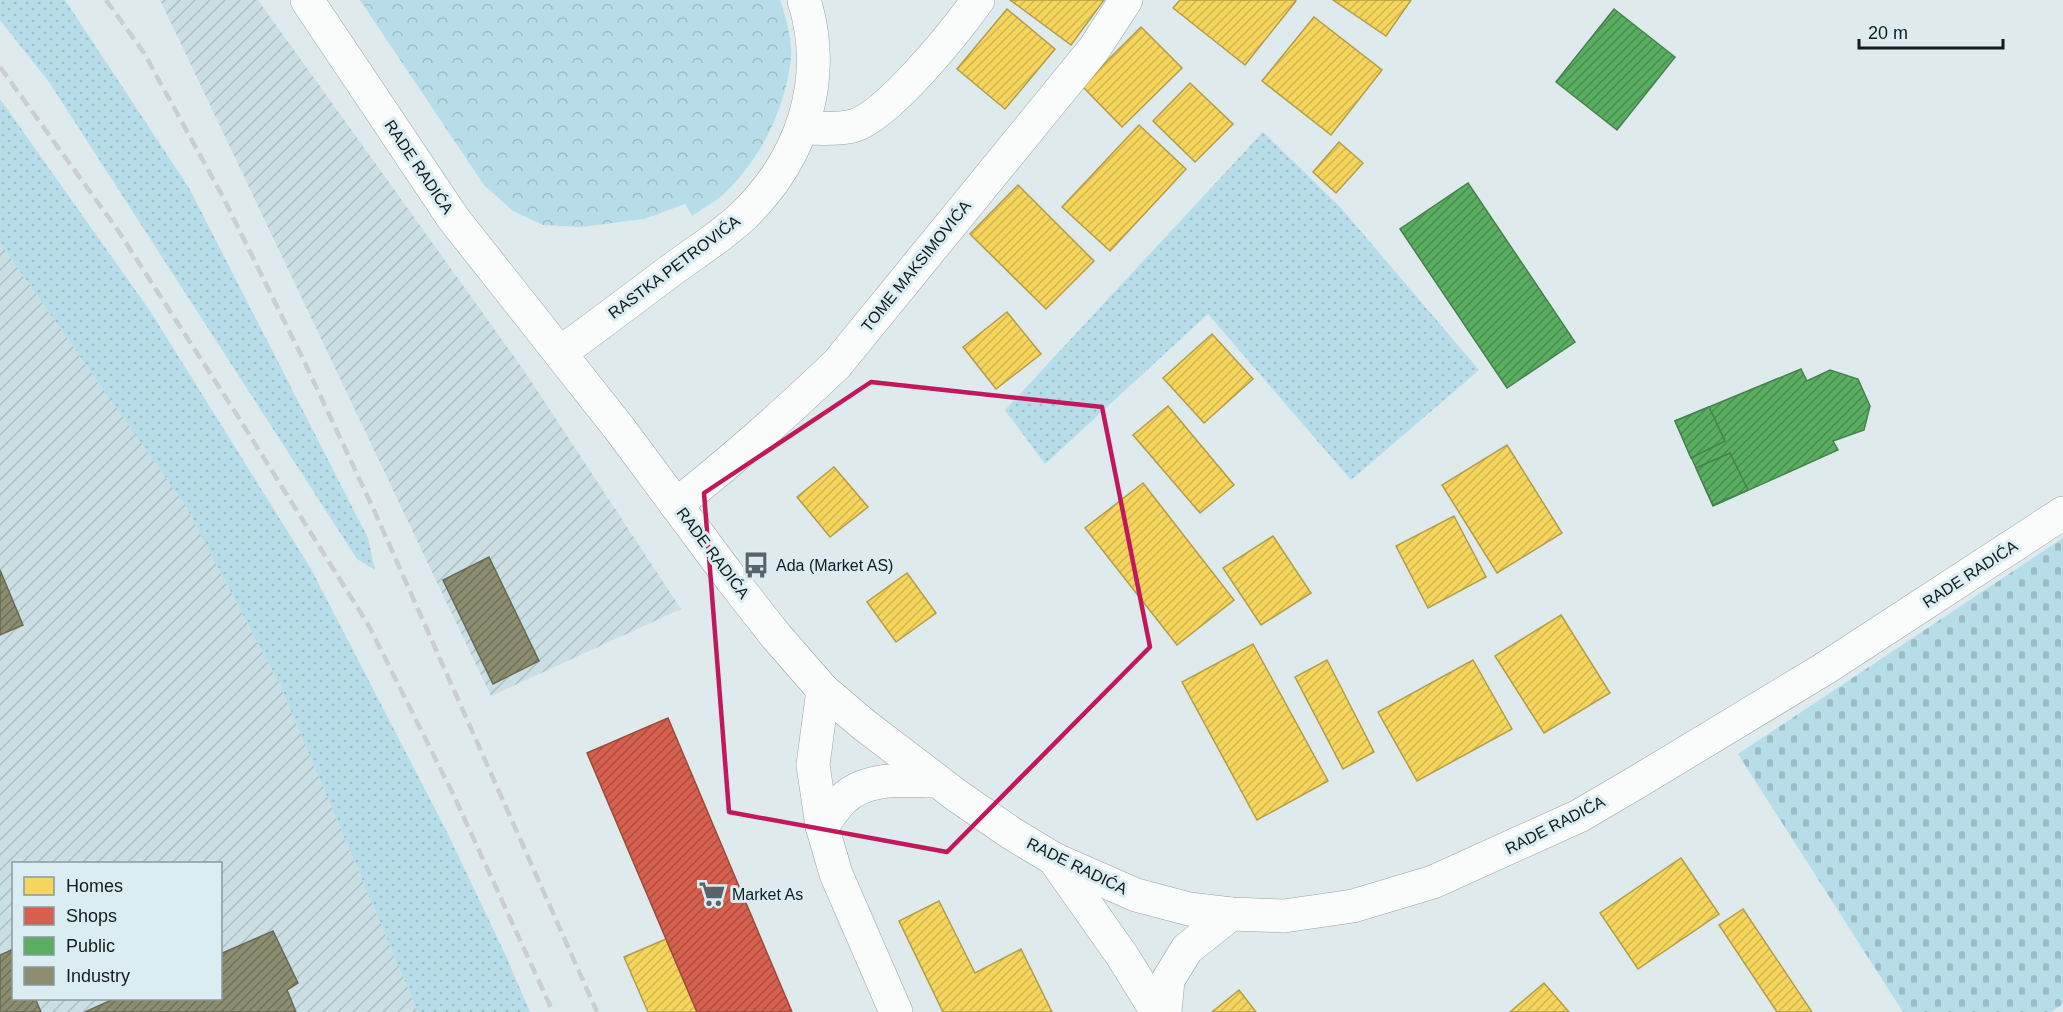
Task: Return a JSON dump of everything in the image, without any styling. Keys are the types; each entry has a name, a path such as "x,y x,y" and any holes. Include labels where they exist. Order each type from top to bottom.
{"main road":[{"name":"RADE RADIĆA","path":"307,0 453,218 619,428 739,589 823,690 937,781 1011,833 1054,859 1136,895 1189,909 1231,914 1284,916 1353,906 1433,882 1579,816 1824,669 2063,513"},
{"name":"RASTKA PETROVIĆA","path":"560,353 742,217 780,173 803,128 813,84 813,41 804,0"},
{"path":"803,128 835,128 854,125 871,117 921,71 978,0"},
{"name":"TOME MAKSIMOVIĆA","path":"676,505 731,461 837,364 1094,49 1126,0"},
{"path":"823,690 813,765 822,826 836,874 896,1012"},
{"path":"822,826 843,799 862,786 898,781 937,781"},
{"path":"1054,859 1123,957 1157,1012"},
{"path":"1165,1012 1168,980 1187,949 1231,914"}],"highlighted area":[{"path":"871,382 1102,407 1150,647 947,852 729,812 704,493"}],"shaded area":[{"path":"160,0 258,0 523,369 681,609 491,696"},
{"path":"0,243 185,505 280,685 418,1012 0,1012"}],"green space":[{"path":"0,0 65,0 189,188 368,538 375,570 357,559 49,82 0,20"},
{"path":"360,0 780,0 791,43 791,58 784,95 761,148 739,178 722,195 692,216 685,204 644,219 581,227 543,225 513,211 484,185"},
{"path":"0,99 150,311 311,569 447,832 530,1012 418,1012 280,685 185,505 0,243"},
{"path":"1263,132 1341,208 1479,370 1351,480 1208,314 1045,464 1005,410"},
{"path":"2063,538 2063,1004 2051,1012 1903,1012 1738,754"}],"building: Homes":[{"path":"1010,0 1104,0 1071,45"},
{"path":"1180,0 1296,1 1245,65 1173,8"},
{"path":"1333,0 1411,0 1386,36"},
{"path":"1007,9 1055,49 1005,109 957,69"},
{"path":"1314,17 1382,70 1331,135 1262,81"},
{"path":"1141,27 1182,68 1122,127 1082,86"},
{"path":"1190,83 1233,124 1195,162 1153,121"},
{"path":"1139,125 1186,169 1110,251 1062,207"},
{"path":"1339,142 1363,163 1336,193 1313,172"},
{"path":"1018,185 1094,261 1046,309 970,234"},
{"path":"1007,312 1041,354 996,389 963,347"},
{"path":"1212,334 1253,379 1204,423 1163,378"},
{"path":"1168,406 1234,485 1200,513 1133,435"},
{"path":"1507,445 1562,533 1497,573 1442,485"},
{"path":"834,467 868,507 830,537 797,497"},
{"path":"1143,483 1234,600 1177,645 1085,528"},
{"path":"1454,516 1486,577 1428,608 1396,546"},
{"path":"1273,536 1311,593 1261,625 1223,568"},
{"path":"907,573 936,613 896,642 867,602"},
{"path":"1561,615 1610,693 1544,733 1495,656"},
{"path":"1253,644 1328,781 1257,820 1182,682"},
{"path":"1327,660 1374,752 1343,769 1295,677"},
{"path":"1473,660 1512,729 1417,781 1378,712"},
{"path":"1681,858 1719,914 1638,969 1600,913"},
{"path":"939,901 975,973 1021,949 1052,1012 943,1012 899,921"},
{"path":"1743,909 1812,1012 1777,1012 1719,925"},
{"path":"666,939 697,1012 648,1012 624,957"},
{"path":"1544,983 1569,1012 1510,1012"},
{"path":"1239,990 1256,1012 1212,1012"}],"building: Shops":[{"path":"668,718 792,1012 697,1012 587,753"}],"building: Public":[{"path":"1614,9 1675,57 1617,130 1556,82"},
{"path":"1468,183 1575,342 1507,388 1400,229"},
{"path":"1801,369 1807,381 1830,370 1858,379 1870,406 1864,430 1833,441 1838,450 1713,506 1675,421"},
{"path":"1709,407 1725,441 1691,458 1675,421"},
{"path":"1730,453 1748,490 1713,505 1696,468"}],"building: Industry":[{"path":"489,557 539,661 493,684 443,580"},
{"path":"0,570 23,625 0,635"},
{"path":"273,931 298,983 287,990 296,1012 85,1012 112,1000 222,1000 222,953"},
{"path":"12,950 12,1000 36,1000 41,1012 0,1012 0,955"}],"railway":[{"path":"106,0 144,53 223,197 304,361 373,508 597,1012"},
{"path":"0,67 117,229 369,626 455,798 553,1012"}],"place":[{"name":"Ada (Market AS)","path":"756,565"},
{"name":"Market As","path":"712,894"}]}
